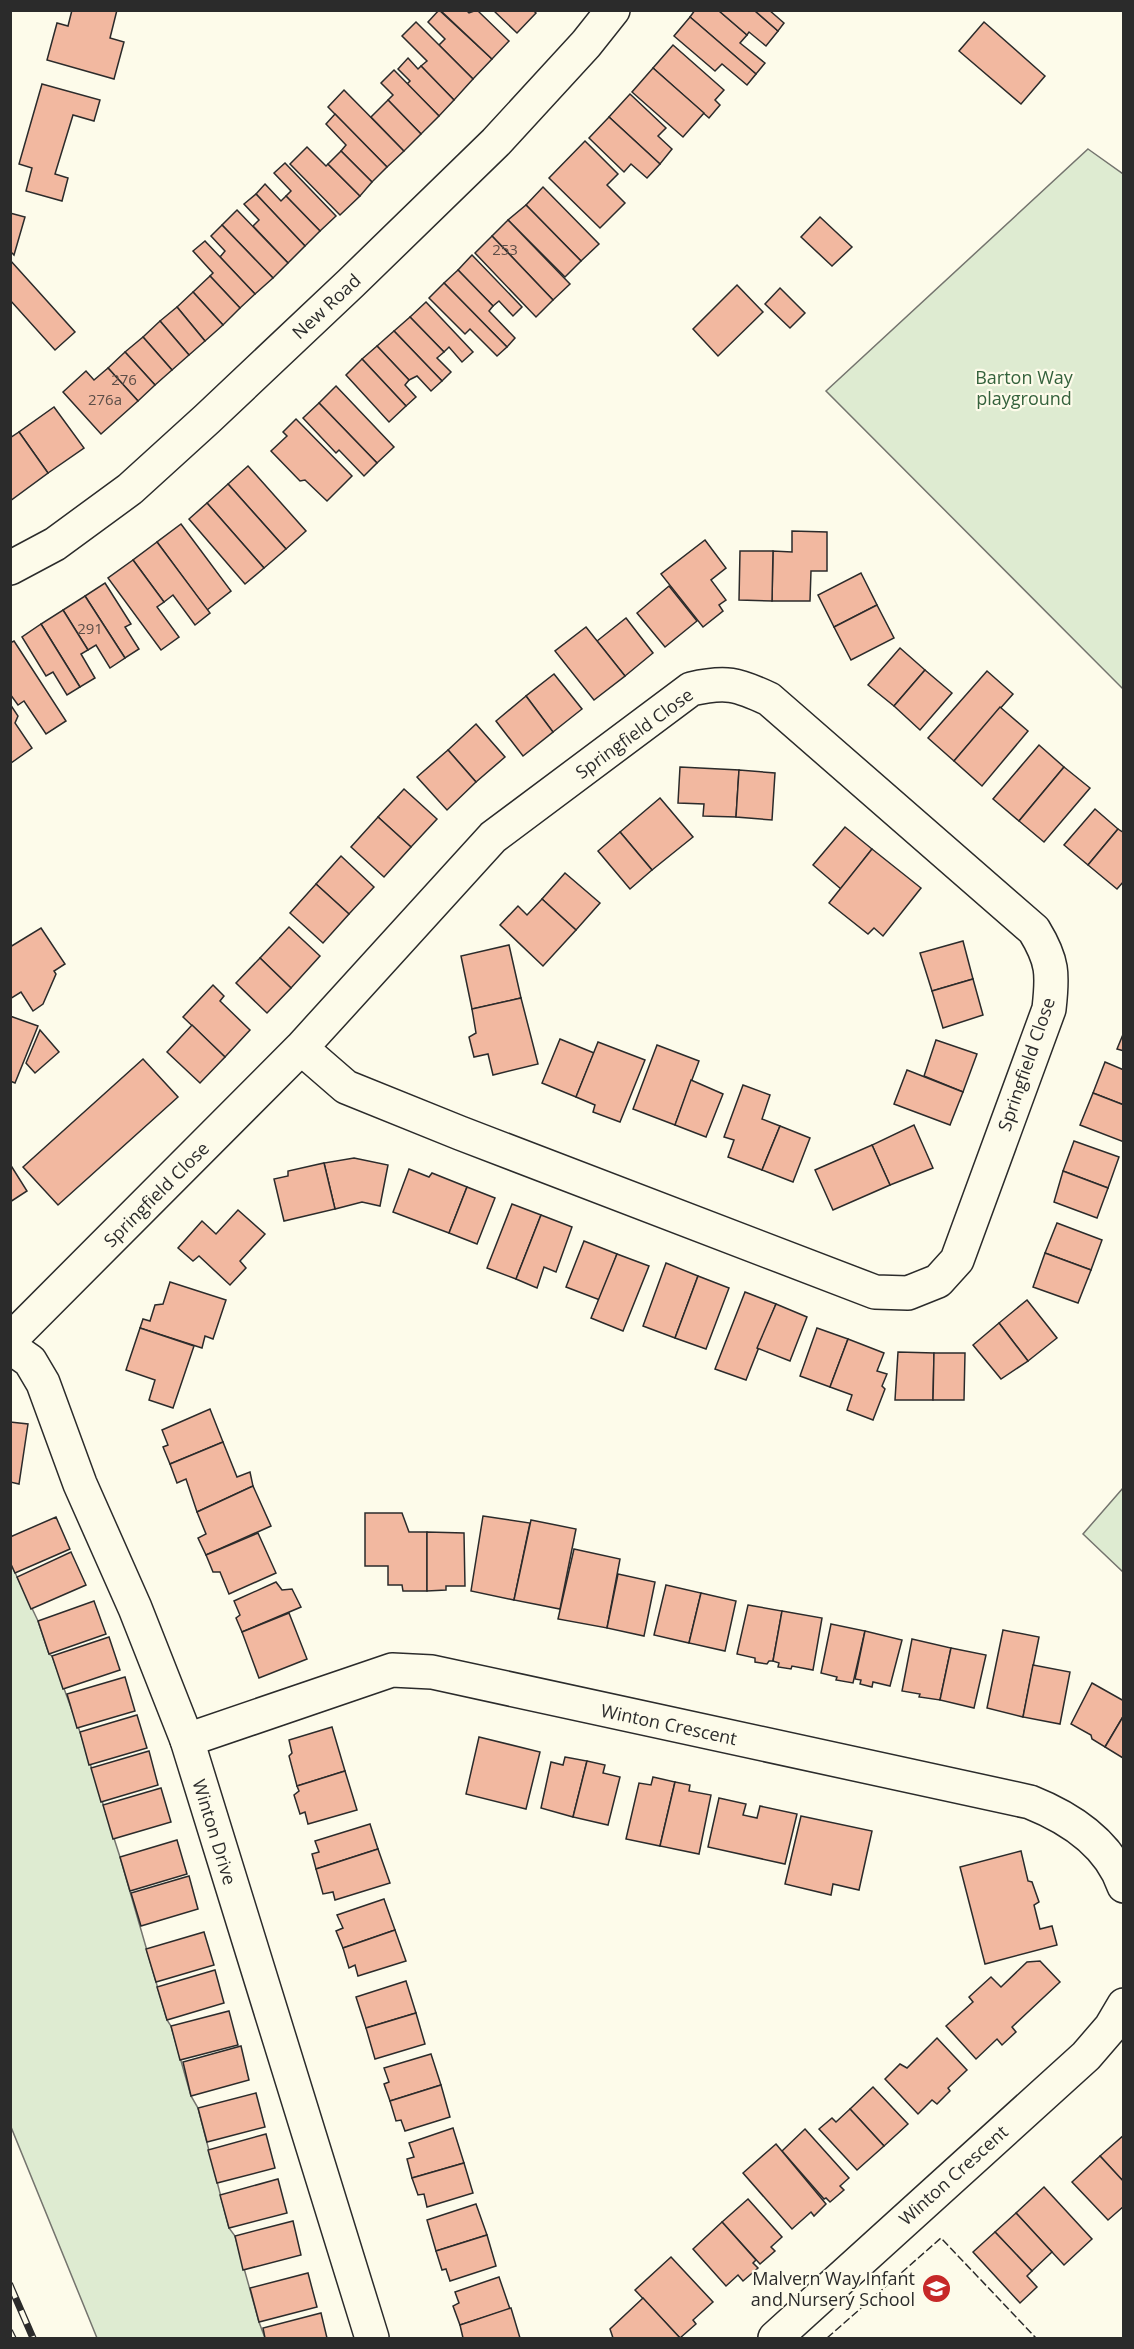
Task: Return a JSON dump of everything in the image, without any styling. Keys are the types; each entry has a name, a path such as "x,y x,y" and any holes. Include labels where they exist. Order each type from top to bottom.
{"street":[{"name":"New Road","path":"10,568 55,544 130,489 207,418 496,142 586,44 613,10"},
{"name":"Springfield Close","path":"10,1340 301,1048 493,837 691,689 716,684 742,686 769,699 1034,930 1047,951 1052,982 1048,1009 957,1260 938,1281 908,1293 875,1292 439,1125 346,1087 301,1048"},
{"name":"Winton Drive","path":"10,1347 30,1361 43,1383 80,1484 135,1608 187,1740 372,2338"},
{"name":"Winton Crescent","path":"187,1740 393,1670 432,1672 1030,1802 1057,1813 1083,1830 1105,1851 1124,1886"},
{"name":"Winton Crescent","path":"775,2338 1086,2056 1111,2027 1124,2005"}],"green space":[{"name":"Barton Way playground","path":"1088,149 1123,174 1123,689 826,391"},
{"path":"1123,1488 1123,1572 1083,1534"},
{"path":"10,1562 38,1621 80,1732 120,1857 167,2020 171,2026 191,2096 198,2108 229,2228 235,2236 265,2338 97,2338 11,2127"}],"building":[{"path":"72,10 117,10 110,38 124,42 114,79 47,60 57,23 68,26"},
{"path":"439,10 492,59 473,79 439,45 445,39 428,22"},
{"path":"440,10 466,10 469,13 477,10 509,41 492,59"},
{"path":"493,10 533,10 536,13 517,33"},
{"path":"695,10 718,10 747,35 740,43 765,63 756,74 690,17"},
{"path":"718,10 754,10 778,31 766,46 749,32 747,35"},
{"path":"754,10 769,10 784,23 778,31"},
{"path":"690,17 756,74 747,85 722,64 715,71 674,36"},
{"path":"416,22 473,79 454,100 421,66 427,61 402,36"},
{"path":"984,22 1045,76 1021,104 959,51"},
{"path":"673,45 724,90 715,100 720,105 709,118 653,68"},
{"path":"408,58 418,69 421,66 454,100 439,116 407,84 410,81 398,69"},
{"path":"653,68 704,113 683,137 632,92"},
{"path":"394,70 439,116 421,134 388,100 393,95 381,83"},
{"path":"42,84 100,100 94,121 73,115 55,174 68,178 62,201 26,191 32,168 19,164"},
{"path":"344,90 404,151 387,167 328,107"},
{"path":"630,94 666,128 658,136 672,149 660,164 609,117"},
{"path":"388,100 421,134 404,151 371,117"},
{"path":"335,114 387,167 372,182 341,151 346,145 326,124"},
{"path":"609,117 660,164 647,178 631,164 624,172 589,138"},
{"path":"585,141 618,174 607,185 625,203 600,228 549,178"},
{"path":"307,147 360,196 340,215 290,164"},
{"path":"341,151 372,182 360,196 328,164"},
{"path":"285,163 336,216 320,231 286,196 291,191 274,173"},
{"path":"265,184 281,201 286,196 320,231 305,246 256,194"},
{"path":"543,187 599,244 581,261 526,205"},
{"path":"256,194 305,246 288,263 253,226 259,220 244,204"},
{"path":"526,205 581,261 565,277 508,220"},
{"path":"237,210 288,263 273,278 222,225"},
{"path":"10,213 25,217 14,255 10,251"},
{"path":"820,217 852,247 832,266 801,237"},
{"path":"508,220 570,284 553,300 492,236"},
{"path":"222,225 273,278 255,294 220,257 225,251 211,236"},
{"path":"492,236 553,300 536,317 475,253"},
{"path":"205,241 255,294 240,308 210,276 213,273 193,251"},
{"path":"472,255 522,307 513,316 499,301 493,306 458,270"},
{"path":"10,260 75,332 55,350 10,300"},
{"path":"458,270 493,306 489,311 515,338 507,347 444,283"},
{"path":"210,276 240,308 223,325 193,292"},
{"path":"444,283 507,347 497,356 470,329 465,334 429,298"},
{"path":"737,285 763,312 718,356 693,329"},
{"path":"780,288 805,313 790,328 765,304"},
{"path":"193,292 223,325 205,341 177,307"},
{"path":"426,302 473,352 462,362 449,347 444,352 410,317"},
{"path":"177,307 205,341 189,355 160,321"},
{"path":"410,317 444,352 437,358 451,372 442,381 394,331"},
{"path":"160,321 189,355 172,370 143,337"},
{"path":"394,331 442,381 431,391 417,376 409,380 377,346"},
{"path":"143,337 172,370 155,385 125,352"},
{"path":"377,346 409,380 405,385 416,397 406,406 362,359"},
{"path":"125,352 155,385 138,401 108,368"},
{"path":"362,359 406,406 389,422 346,375"},
{"path":"108,368 138,401 101,434 63,392 86,371 94,380"},
{"path":"336,386 394,447 377,463 319,403"},
{"path":"319,403 377,463 364,476 339,450 336,453 303,418"},
{"path":"54,407 84,448 48,473 19,432"},
{"path":"296,419 352,476 327,501 305,480 300,481 271,451 287,436 283,432"},
{"path":"19,432 48,473 10,501 10,438"},
{"path":"248,466 306,531 286,549 228,484"},
{"path":"228,484 286,549 264,568 207,503"},
{"path":"207,503 264,568 245,584 189,519"},
{"path":"181,524 231,591 207,610 157,542"},
{"path":"792,531 827,532 827,571 811,571 810,601 772,601 773,551 792,552"},
{"path":"705,540 726,568 711,580 726,600 719,605 723,611 703,627 661,574"},
{"path":"157,542 210,613 195,625 173,595 164,602 133,560"},
{"path":"740,551 773,551 772,601 739,600"},
{"path":"133,560 164,602 157,607 179,637 161,650 108,578"},
{"path":"861,573 877,605 834,627 818,595"},
{"path":"105,583 131,624 125,627 139,649 125,658 85,596"},
{"path":"669,586 697,621 665,647 637,613"},
{"path":"85,596 125,658 110,668 96,645 88,650 63,610"},
{"path":"877,605 894,638 851,660 834,627"},
{"path":"63,610 88,650 81,654 95,678 80,687 41,624"},
{"path":"626,618 653,653 625,676 597,641"},
{"path":"41,624 80,687 67,695 53,672 46,676 22,637"},
{"path":"586,627 625,676 594,700 555,651"},
{"path":"14,641 66,721 46,734 24,701 18,705 10,694 10,643"},
{"path":"900,648 925,670 894,706 868,685"},
{"path":"925,670 952,693 920,730 894,706"},
{"path":"987,671 1013,694 954,761 928,738"},
{"path":"554,674 582,709 553,732 526,696"},
{"path":"526,696 553,732 523,756 496,721"},
{"path":"10,704 18,716 15,723 32,748 11,763"},
{"path":"1000,707 1028,731 982,786 954,761"},
{"path":"476,724 505,757 476,782 448,750"},
{"path":"1039,745 1064,767 1019,821 993,799"},
{"path":"448,750 476,782 447,810 417,777"},
{"path":"680,767 739,770 736,817 703,816 704,804 678,803"},
{"path":"1064,767 1090,788 1044,842 1019,821"},
{"path":"739,770 775,773 772,820 736,817"},
{"path":"404,789 437,819 411,847 378,817"},
{"path":"660,798 693,837 652,870 620,832"},
{"path":"1095,809 1118,829 1088,865 1064,845"},
{"path":"378,817 411,847 384,877 351,847"},
{"path":"845,827 872,849 841,889 813,865"},
{"path":"1118,829 1124,833 1124,881 1117,889 1088,865"},
{"path":"620,832 652,870 630,889 598,851"},
{"path":"872,849 921,888 883,936 874,928 868,934 829,903"},
{"path":"341,856 374,887 349,914 316,884"},
{"path":"565,873 600,903 576,930 542,899"},
{"path":"316,884 349,914 323,943 290,913"},
{"path":"542,899 576,930 543,966 500,925 518,906 527,915"},
{"path":"289,927 320,956 291,988 260,958"},
{"path":"41,928 65,964 54,971 56,974 43,1004 33,1011 21,992 10,999 10,947"},
{"path":"963,941 973,979 932,991 920,953"},
{"path":"509,945 521,998 472,1009 461,956"},
{"path":"260,958 291,988 267,1013 236,983"},
{"path":"973,979 983,1015 943,1028 932,991"},
{"path":"213,985 224,996 220,1001 250,1030 225,1057 183,1017"},
{"path":"521,998 538,1064 493,1075 488,1054 474,1057 469,1037 476,1033 472,1009"},
{"path":"10,1016 38,1026 15,1083 10,1081"},
{"path":"192,1025 225,1057 200,1083 167,1052"},
{"path":"40,1030 59,1052 35,1073 26,1063"},
{"path":"1124,1032 1124,1051 1117,1049"},
{"path":"560,1039 594,1053 576,1097 542,1083"},
{"path":"936,1040 977,1054 963,1092 924,1076"},
{"path":"598,1042 645,1060 620,1122 593,1112 595,1105 576,1097"},
{"path":"657,1045 699,1061 675,1125 633,1109"},
{"path":"143,1059 178,1097 58,1205 23,1167"},
{"path":"1105,1062 1124,1070 1124,1105 1093,1093"},
{"path":"907,1070 963,1092 950,1125 894,1104"},
{"path":"691,1080 723,1094 706,1137 675,1125"},
{"path":"743,1085 770,1095 762,1119 780,1126 762,1170 728,1157 734,1140 724,1137"},
{"path":"1093,1093 1124,1105 1124,1142 1080,1125"},
{"path":"914,1125 933,1168 890,1185 872,1145"},
{"path":"780,1126 810,1138 793,1182 762,1170"},
{"path":"1074,1141 1119,1157 1108,1188 1063,1171"},
{"path":"872,1145 890,1185 833,1210 815,1170"},
{"path":"354,1158 388,1165 380,1206 362,1202 335,1209 324,1163"},
{"path":"324,1163 335,1209 284,1221 274,1179 288,1176 288,1171"},
{"path":"10,1164 27,1191 10,1202"},
{"path":"409,1169 429,1177 432,1173 467,1187 449,1233 393,1212"},
{"path":"1063,1171 1108,1188 1097,1218 1054,1202"},
{"path":"467,1187 495,1198 477,1244 449,1233"},
{"path":"512,1204 541,1215 516,1279 487,1268"},
{"path":"238,1210 265,1234 240,1261 246,1268 230,1285 199,1256 193,1261 178,1248 202,1221 216,1234"},
{"path":"541,1215 572,1227 556,1272 544,1267 537,1288 516,1279"},
{"path":"1057,1223 1102,1240 1091,1270 1045,1253"},
{"path":"584,1241 617,1254 600,1300 566,1287"},
{"path":"1045,1253 1091,1270 1078,1303 1033,1287"},
{"path":"617,1254 649,1266 623,1331 591,1318"},
{"path":"666,1263 698,1276 675,1338 643,1326"},
{"path":"698,1276 729,1288 706,1349 675,1338"},
{"path":"170,1282 226,1300 213,1339 205,1336 202,1348 140,1328 143,1319 150,1321 155,1305 163,1304"},
{"path":"745,1292 776,1304 746,1380 715,1369"},
{"path":"1027,1300 1057,1338 1028,1361 999,1323"},
{"path":"776,1304 807,1317 790,1361 757,1348"},
{"path":"999,1323 1028,1361 1001,1379 973,1345"},
{"path":"140,1328 194,1346 173,1408 149,1400 155,1380 126,1370"},
{"path":"817,1328 848,1339 830,1387 800,1376"},
{"path":"848,1339 884,1353 877,1371 887,1374 882,1386 885,1389 873,1420 847,1410 852,1395 830,1387"},
{"path":"898,1352 934,1353 933,1400 895,1400"},
{"path":"934,1353 965,1353 964,1400 933,1400"},
{"path":"210,1409 223,1442 170,1464 163,1447 168,1445 162,1430"},
{"path":"10,1422 28,1424 19,1484 10,1482"},
{"path":"223,1442 237,1477 250,1472 253,1486 197,1512 186,1479 177,1483 170,1464"},
{"path":"253,1486 271,1526 206,1555 198,1538 206,1534 197,1512"},
{"path":"365,1513 402,1513 409,1532 427,1532 427,1591 403,1591 402,1585 388,1585 388,1566 365,1566"},
{"path":"483,1516 530,1523 514,1600 471,1591"},
{"path":"56,1517 70,1549 15,1573 10,1562 10,1537"},
{"path":"531,1520 576,1529 560,1609 514,1600"},
{"path":"427,1532 464,1533 465,1586 446,1586 446,1590 427,1591"},
{"path":"258,1533 276,1573 229,1594 220,1572 213,1572 206,1555"},
{"path":"574,1549 620,1559 607,1628 558,1619"},
{"path":"71,1552 86,1585 31,1609 17,1577"},
{"path":"618,1574 655,1582 644,1636 607,1628"},
{"path":"276,1582 282,1590 292,1589 301,1607 242,1632 236,1618 240,1615 234,1601"},
{"path":"666,1585 701,1593 689,1643 654,1635"},
{"path":"701,1593 736,1601 725,1651 689,1643"},
{"path":"94,1601 106,1634 49,1654 38,1621"},
{"path":"748,1605 782,1611 773,1661 767,1664 755,1662 755,1658 737,1654"},
{"path":"782,1611 822,1618 813,1670 792,1666 791,1669 778,1667 779,1663 773,1661"},
{"path":"289,1613 307,1659 259,1678 242,1632"},
{"path":"831,1624 865,1631 853,1683 836,1680 837,1677 821,1673"},
{"path":"1003,1630 1039,1637 1023,1717 987,1708"},
{"path":"865,1631 902,1640 890,1686 873,1682 872,1687 860,1684 861,1680 855,1679"},
{"path":"109,1637 120,1670 63,1689 52,1656"},
{"path":"912,1639 951,1648 940,1700 919,1697 920,1694 902,1691"},
{"path":"951,1648 986,1655 974,1708 940,1700"},
{"path":"1033,1665 1070,1672 1060,1724 1023,1717"},
{"path":"125,1677 135,1711 77,1728 67,1694"},
{"path":"1092,1683 1124,1701 1124,1715 1105,1747 1092,1739 1091,1735 1071,1724"},
{"path":"137,1715 147,1748 89,1765 80,1732"},
{"path":"1124,1715 1124,1757 1123,1758 1105,1747"},
{"path":"332,1727 345,1771 297,1786 289,1756 292,1753 289,1740"},
{"path":"479,1737 540,1752 526,1809 466,1794"},
{"path":"149,1751 158,1785 101,1802 91,1768"},
{"path":"565,1757 587,1761 573,1817 541,1808 551,1762 563,1765"},
{"path":"587,1761 605,1765 603,1773 620,1777 608,1825 573,1817"},
{"path":"345,1771 357,1810 308,1824 305,1812 300,1814 294,1795 299,1791 297,1786"},
{"path":"653,1777 675,1782 660,1846 626,1839 639,1783 651,1785"},
{"path":"675,1782 690,1785 689,1791 711,1795 699,1854 660,1846"},
{"path":"161,1788 171,1822 113,1839 103,1805"},
{"path":"719,1798 746,1804 743,1815 757,1818 760,1806 797,1814 785,1864 708,1847"},
{"path":"801,1816 872,1831 859,1890 833,1884 831,1895 785,1884"},
{"path":"370,1824 378,1849 316,1869 312,1854 319,1852 315,1841"},
{"path":"177,1840 187,1874 130,1891 120,1857"},
{"path":"378,1849 390,1883 335,1900 333,1892 323,1894 316,1869"},
{"path":"1021,1851 1028,1881 1032,1882 1039,1902 1034,1905 1040,1929 1052,1926 1057,1945 985,1964 960,1867"},
{"path":"189,1876 198,1909 141,1926 131,1893"},
{"path":"384,1899 395,1930 343,1948 336,1931 343,1928 337,1915"},
{"path":"395,1930 406,1961 358,1976 355,1965 349,1968 343,1948"},
{"path":"204,1932 214,1965 156,1982 146,1949"},
{"path":"1040,1961 1060,1982 1012,2027 1016,2032 1002,2045 997,2039 976,2059 946,2026 973,2002 969,1997 991,1977 1001,1987 1027,1962"},
{"path":"215,1970 224,2003 167,2020 157,1987"},
{"path":"406,1981 416,2013 366,2028 356,1997"},
{"path":"229,2011 238,2045 180,2060 171,2026"},
{"path":"416,2013 425,2044 375,2059 366,2028"},
{"path":"937,2038 967,2070 948,2088 950,2091 937,2104 932,2100 918,2114 885,2079 900,2064 907,2068"},
{"path":"241,2046 249,2080 191,2096 183,2062"},
{"path":"431,2054 441,2085 390,2101 384,2084 389,2082 384,2068"},
{"path":"441,2085 450,2117 405,2131 401,2120 396,2121 390,2101"},
{"path":"873,2087 908,2124 884,2146 850,2109"},
{"path":"256,2093 265,2127 207,2142 198,2108"},
{"path":"850,2109 884,2146 857,2170 819,2129 832,2118 836,2122"},
{"path":"453,2128 464,2163 412,2178 407,2159 414,2157 409,2143"},
{"path":"805,2129 849,2178 840,2186 844,2190 830,2202 824,2199 782,2151"},
{"path":"266,2134 275,2168 217,2183 208,2150"},
{"path":"1124,2135 1124,2182 1100,2156"},
{"path":"776,2144 826,2204 814,2216 811,2212 792,2229 743,2173"},
{"path":"1100,2156 1124,2182 1124,2206 1108,2220 1072,2182"},
{"path":"464,2163 473,2193 427,2207 424,2194 418,2195 412,2178"},
{"path":"278,2179 287,2213 229,2228 220,2195"},
{"path":"1044,2187 1092,2239 1064,2265 1016,2213"},
{"path":"748,2199 782,2237 771,2247 775,2251 760,2264 722,2222"},
{"path":"476,2204 487,2235 436,2251 427,2220"},
{"path":"1016,2213 1052,2252 1032,2271 995,2232"},
{"path":"293,2221 301,2255 243,2270 235,2236"},
{"path":"722,2222 756,2260 753,2263 758,2268 743,2281 738,2275 726,2286 693,2249"},
{"path":"995,2232 1032,2271 1027,2276 1037,2287 1020,2303 973,2252"},
{"path":"487,2235 496,2266 450,2281 446,2269 442,2270 436,2251"},
{"path":"671,2257 713,2302 693,2320 696,2324 680,2338 635,2290"},
{"path":"308,2273 317,2307 259,2322 250,2288"},
{"path":"499,2277 510,2309 460,2325 453,2306 459,2303 455,2292"},
{"path":"643,2298 680,2338 613,2338 610,2329"},
{"path":"511,2308 520,2338 463,2338 460,2325"},
{"path":"321,2313 327,2338 265,2338 263,2328"}],"railway":[{"path":"10,2285 33,2338"},
{"path":"10,2332 13,2338"}],"fence":[{"path":"827,2338 941,2238 1036,2338"}],"place":[{"name":"Malvern Way Infant and Nursery School","path":"936,2288"}]}
